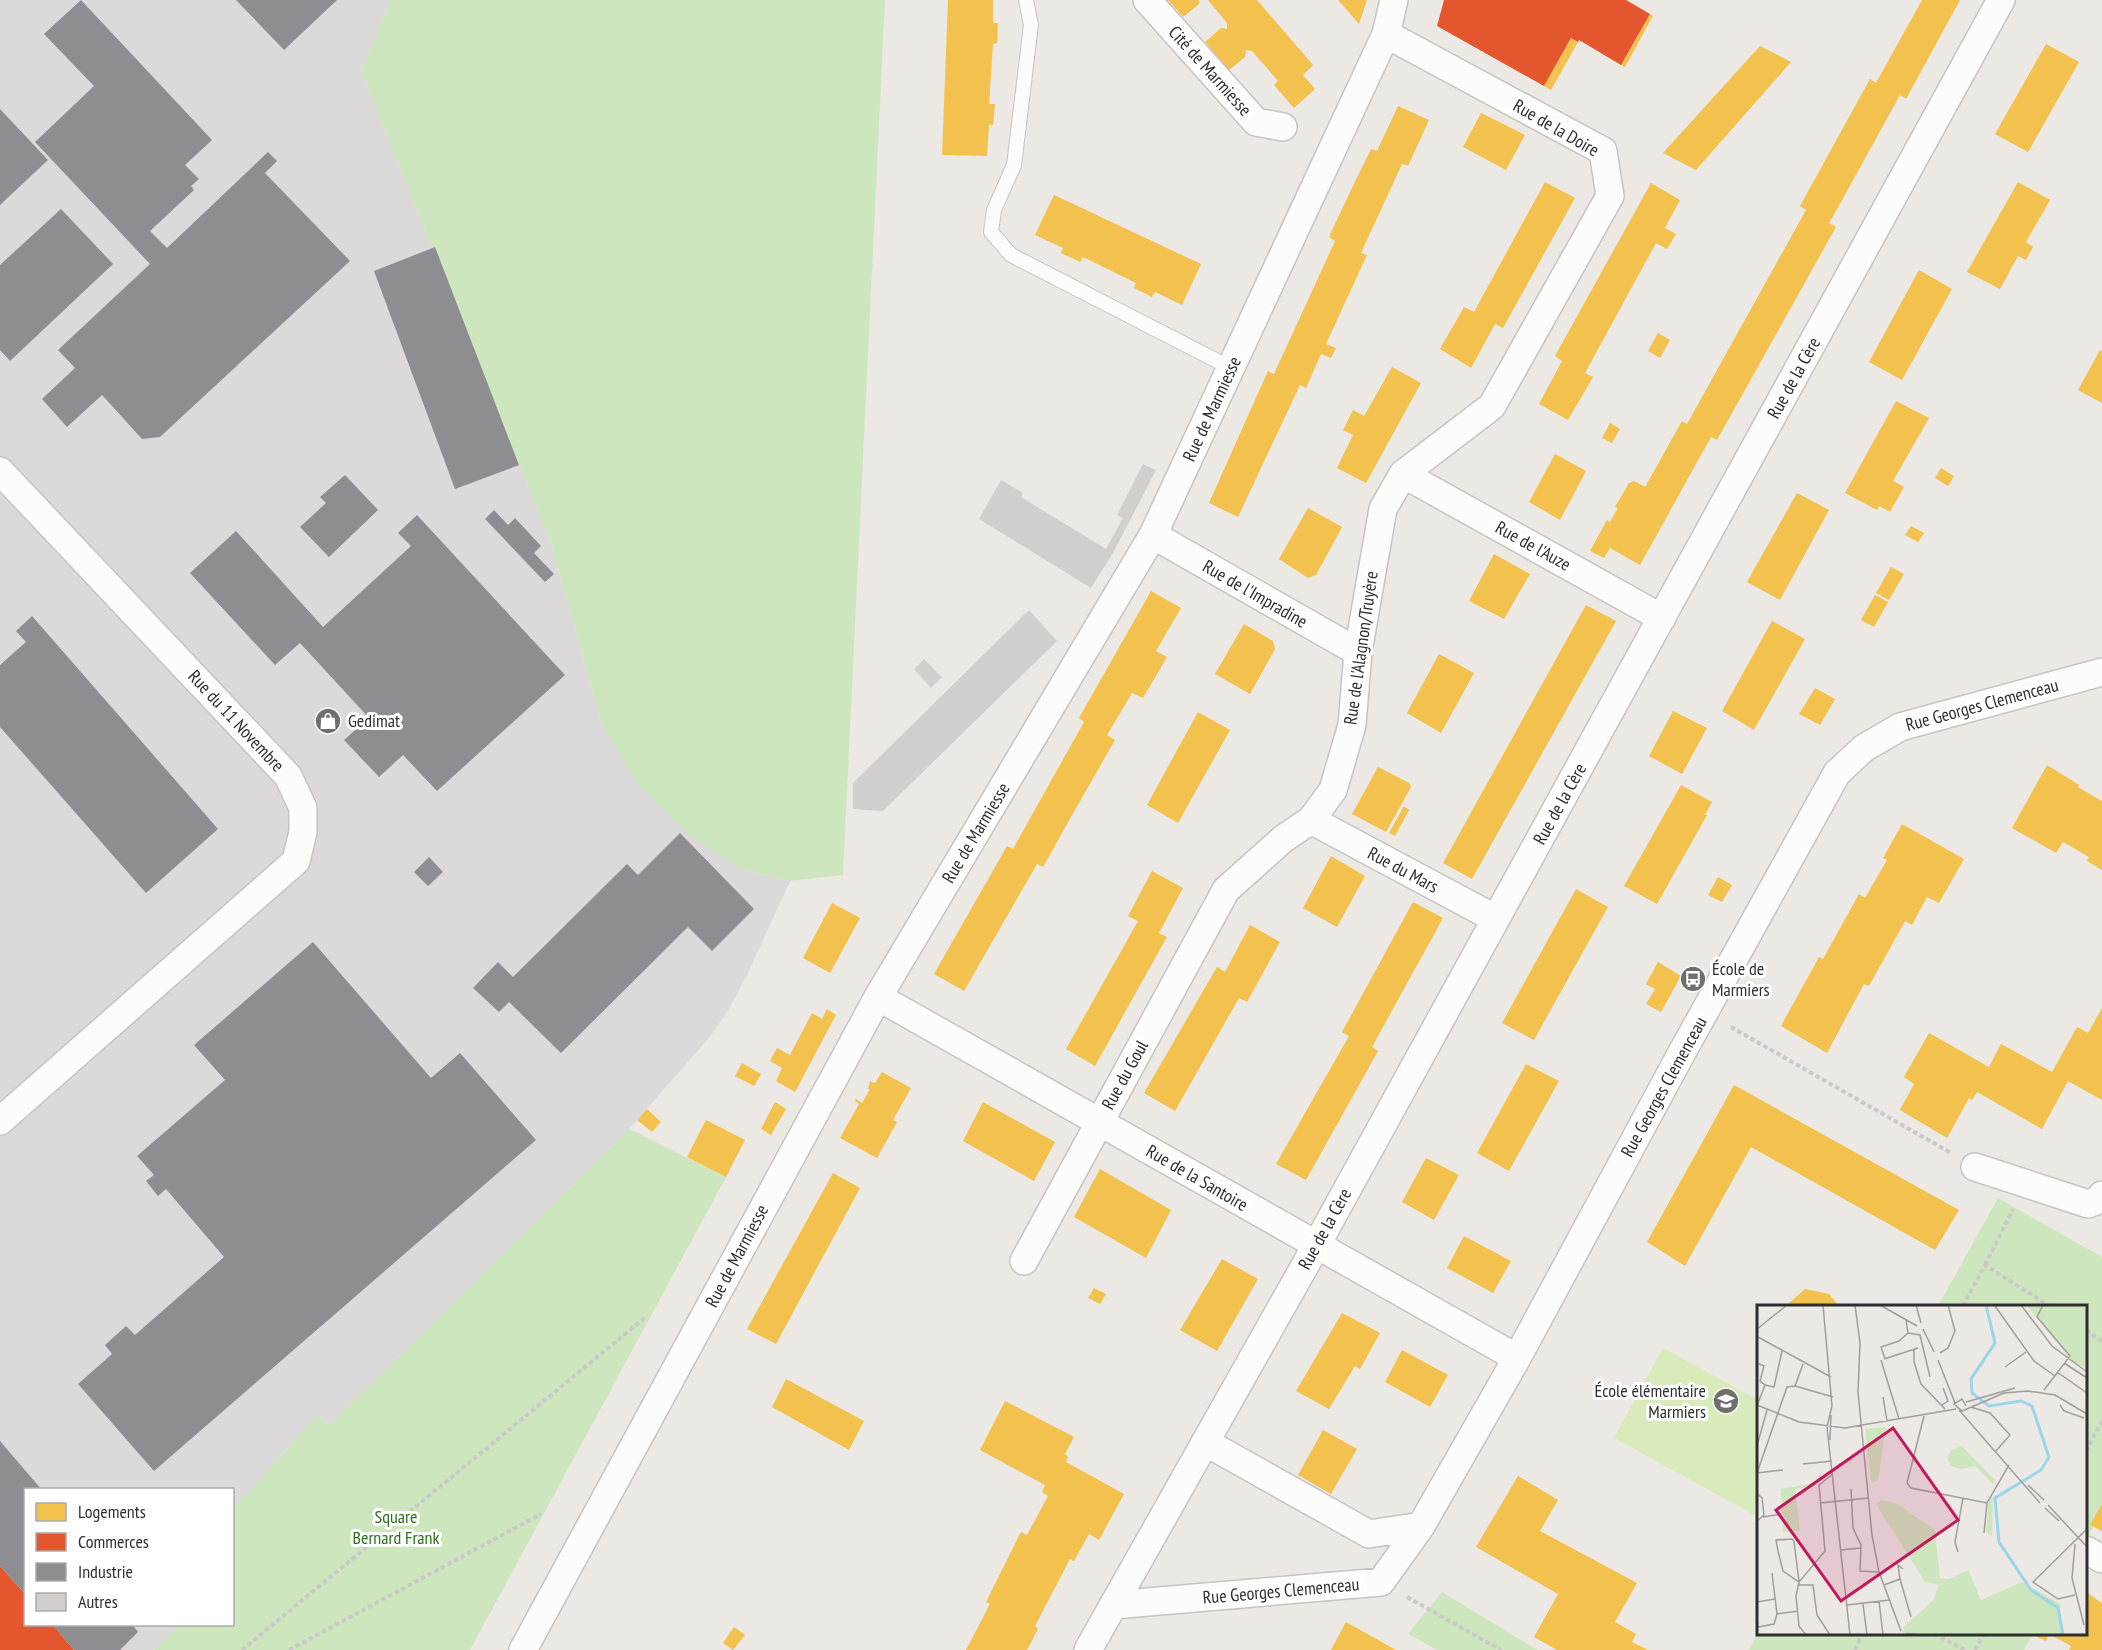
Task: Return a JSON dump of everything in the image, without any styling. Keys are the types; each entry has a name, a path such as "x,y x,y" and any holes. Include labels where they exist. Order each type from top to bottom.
{"street":[{"name":"Cité de Marmiesse","path":"1147,0 1256,122 1283,127"},
{"name":"Rue de Marmiesse","path":"524,1650 878,997 1153,535 1386,34 1394,0"},
{"name":"Rue de la Cère","path":"1088,1650 1316,1246 2001,0"},
{"name":"Rue de la Doire","path":"1386,34 1603,151 1610,195 1492,406"},
{"name":"Rue de l'Alagnon/Truyère","path":"1226,890 1283,839 1311,820 1333,790 1352,725 1358,652 1383,509 1403,474 1492,406"},
{"name":"Rue du 11 Novembre","path":"0,471 288,776 303,808 303,832 296,861 0,1121"},
{"name":"Rue de l'Auze","path":"1403,474 1662,618"},
{"name":"Rue de l'Impradine","path":"1153,535 1358,652"},
{"name":"Rue Georges Clemenceau","path":"1113,1605 1381,1582 1421,1526 1517,1358 1837,773 1864,748 1900,727 2102,672"},
{"name":"Rue du Mars","path":"1311,820 1496,919"},
{"name":"Rue du Goul","path":"1024,1260 1226,890"},
{"name":"Rue de la Santoire","path":"878,997 1517,1358"},
{"path":"1975,1167 2088,1204 2099,1200 2102,1195"},
{"path":"1205,1442 1369,1534 1421,1526"},
{"path":"2087,1551 2102,1559"}],"lane":[{"path":"1026,0 1031,24 1014,165 994,210 991,232 1011,255 1231,368"}],"path":[{"path":"1705,1012 1975,1167"},
{"path":"1964,1305 2026,1183"},
{"path":"1986,1265 2047,1305"},
{"path":"242,1650 647,1316"},
{"path":"2087,1331 2102,1341"},
{"path":"2087,1447 2102,1421"},
{"path":"289,1650 541,1514"},
{"path":"1381,1582 1501,1650"},
{"path":"1855,1650 1862,1635"},
{"path":"1936,1635 1965,1650"},
{"path":"1975,1650 1983,1635"}],"shaded area":[{"path":"0,0 391,0 361,71 551,543 602,725 742,869 790,881 747,975 726,1014 708,1039 629,1129 328,1426 318,1414 234,1508 234,1488 24,1488 24,1626 178,1626 153,1650 0,1650"}],"green space":[{"path":"391,0 885,0 843,875 790,881 742,869 688,834 640,787 602,725 551,543 361,71"},
{"name":"Square Bernard Frank","path":"629,1129 726,1177 470,1650 153,1650 178,1626 234,1626 234,1508 318,1414 328,1426"},
{"path":"1998,1198 2102,1257 2102,1510 2087,1538 2087,1305 1939,1305"},
{"path":"1663,1348 1757,1399 1757,1516 1614,1438"},
{"path":"1442,1592 1537,1650 1437,1650 1408,1634"},
{"path":"1757,1635 2032,1635 2024,1650 1749,1650"}],"building: Logements":[{"path":"948,0 993,0 993,23 998,23 997,43 993,44 989,104 995,104 993,125 989,125 987,156 942,155"},
{"path":"1168,0 1199,0 1199,4 1183,17"},
{"path":"1208,0 1257,0 1313,65 1303,75 1315,89 1294,108 1274,85 1278,81 1252,51 1246,50 1245,57 1229,70 1205,42 1221,28 1227,29 1227,23"},
{"path":"1338,0 1367,0 1359,24"},
{"path":"1922,0 1960,0 1906,99 1900,95 1829,223 1836,227 1717,440 1711,437 1640,565 1610,548 1604,558 1590,551 1607,520 1610,522 1618,508 1615,507 1629,483 1634,481 1645,487 1682,421 1687,424 1806,210 1800,206 1870,79 1876,83"},
{"path":"1650,14 1653,16 1625,67 1621,65"},
{"path":"1571,38 1578,42 1551,90 1544,86"},
{"path":"2046,44 2079,62 2028,152 1995,134"},
{"path":"1760,46 1791,62 1696,170 1663,153"},
{"path":"1398,106 1429,120 1408,166 1402,164 1361,253 1367,255 1326,344 1336,348 1331,358 1321,354 1306,388 1300,385 1238,517 1209,503 1268,371 1274,374 1335,241 1329,237 1349,194 1371,149 1377,151"},
{"path":"1481,113 1525,135 1506,170 1463,147"},
{"path":"1545,182 1575,198 1503,328 1495,324 1471,368 1440,349 1464,307 1474,312"},
{"path":"2018,182 2050,200 2026,242 2033,247 2026,260 2018,256 2000,289 1967,272"},
{"path":"1651,183 1680,200 1665,228 1676,234 1667,249 1656,243 1585,373 1593,377 1568,420 1539,404 1562,361 1555,356"},
{"path":"1054,195 1201,264 1182,305 1155,292 1152,297 1134,288 1136,283 1083,257 1080,262 1061,253 1063,248 1035,235"},
{"path":"1919,270 1952,289 1902,380 1869,362"},
{"path":"1658,333 1670,340 1660,358 1648,351"},
{"path":"2100,350 2102,351 2102,403 2078,390"},
{"path":"1392,367 1421,383 1366,483 1337,468 1353,435 1343,430 1353,410 1364,416"},
{"path":"1896,401 1929,418 1893,481 1904,487 1890,512 1879,506 1877,510 1845,493"},
{"path":"1610,423 1620,429 1612,443 1602,438"},
{"path":"1555,454 1586,471 1560,520 1529,502"},
{"path":"1941,468 1954,476 1948,486 1935,478"},
{"path":"1797,493 1829,510 1780,600 1747,582"},
{"path":"1308,508 1342,527 1316,575 1308,578 1279,559"},
{"path":"1911,526 1924,533 1918,542 1905,535"},
{"path":"1494,554 1530,574 1504,619 1469,601"},
{"path":"1891,567 1904,574 1889,600 1876,593"},
{"path":"1151,591 1181,608 1156,651 1167,657 1143,698 1132,693 1107,735 1115,740 1043,867 1037,864 964,991 934,974 1007,846 1013,849 1084,722 1079,718"},
{"path":"1875,595 1888,602 1874,627 1861,620"},
{"path":"1586,605 1616,621 1472,879 1443,863"},
{"path":"1772,621 1805,639 1754,730 1722,711"},
{"path":"1244,624 1273,641 1275,649 1250,694 1215,674"},
{"path":"1439,654 1474,673 1441,733 1407,713"},
{"path":"1815,688 1835,699 1820,725 1799,714"},
{"path":"1673,711 1707,728 1682,774 1649,756"},
{"path":"1198,712 1230,730 1178,823 1147,805"},
{"path":"2047,765 2102,801 2102,870 2087,861 2089,857 2063,842 2056,853 2012,828"},
{"path":"1378,767 1409,783 1411,787 1386,832 1352,814"},
{"path":"1681,785 1712,802 1657,904 1624,886"},
{"path":"1404,806 1409,810 1395,836 1389,833"},
{"path":"1902,824 1964,859 1939,903 1927,897 1912,925 1905,921 1869,986 1864,984 1827,1053 1781,1026 1819,957 1823,959 1859,894 1865,898 1887,860 1883,858"},
{"path":"1331,856 1365,876 1337,927 1303,908"},
{"path":"1152,871 1183,888 1159,933 1167,937 1095,1066 1066,1049 1138,921 1128,916"},
{"path":"1718,877 1732,885 1722,902 1708,895"},
{"path":"1576,889 1608,907 1534,1040 1502,1023"},
{"path":"1413,902 1443,918 1372,1047 1378,1051 1306,1180 1276,1164 1349,1036 1342,1032"},
{"path":"832,903 860,918 830,973 803,958"},
{"path":"1250,925 1280,942 1247,1002 1239,998 1175,1111 1144,1093 1217,967 1225,972"},
{"path":"1658,962 1681,976 1661,1012 1646,1004 1655,989 1646,984"},
{"path":"2102,1008 2102,1100 2068,1081 2042,1129 1977,1092 1972,1100 1969,1098 1947,1138 1900,1110 1914,1084 1904,1077 1929,1033 1989,1067 2001,1044 2052,1072 2077,1027 2088,1033"},
{"path":"827,1009 836,1015 795,1092 776,1081 782,1068 770,1061 777,1048 790,1055 812,1013 822,1019"},
{"path":"742,1063 761,1074 754,1086 735,1076"},
{"path":"1526,1064 1559,1081 1509,1171 1477,1153"},
{"path":"882,1072 911,1088 893,1120 897,1122 877,1158 840,1138 859,1104 855,1101 856,1099 862,1103 870,1089 868,1089 870,1081 875,1083"},
{"path":"1734,1085 1959,1210 1935,1250 1751,1147 1685,1266 1647,1242"},
{"path":"775,1102 786,1109 771,1135 761,1129"},
{"path":"983,1102 1055,1142 1034,1181 963,1141"},
{"path":"647,1109 661,1122 652,1132 637,1120"},
{"path":"706,1120 745,1140 726,1177 687,1157"},
{"path":"1426,1158 1459,1175 1434,1220 1402,1202"},
{"path":"1100,1169 1171,1210 1146,1258 1074,1217"},
{"path":"833,1173 860,1188 776,1344 747,1329"},
{"path":"1464,1236 1511,1261 1493,1293 1447,1268"},
{"path":"1222,1259 1258,1279 1217,1351 1180,1330"},
{"path":"1094,1288 1106,1294 1100,1304 1088,1298"},
{"path":"1805,1289 1829,1294 1838,1305 1788,1305"},
{"path":"1342,1313 1380,1333 1360,1369 1355,1366 1329,1409 1296,1391"},
{"path":"1402,1350 1448,1375 1430,1407 1385,1382"},
{"path":"786,1379 864,1421 849,1450 772,1407"},
{"path":"1005,1401 1074,1437 1065,1454 1068,1457 1066,1462 1124,1494 1099,1540 1089,1534 1074,1561 1070,1559 1035,1626 1038,1629 1027,1650 966,1650 990,1604 986,1602 1021,1532 1027,1535 1048,1496 1042,1492 1045,1485 980,1450"},
{"path":"1323,1430 1357,1449 1331,1494 1298,1475"},
{"path":"1518,1476 1558,1500 1540,1531 1637,1583 1615,1622 1636,1634 1632,1642 1648,1650 1557,1650 1534,1637 1558,1594 1476,1547"},
{"path":"2102,1504 2102,1531 2090,1525"},
{"path":"2087,1593 2102,1603 2102,1650 2069,1650 2071,1646 2051,1635 2087,1635"},
{"path":"1346,1622 1396,1650 1331,1650"},
{"path":"734,1627 745,1635 733,1650 723,1643"},
{"path":"2036,1635 2049,1635 2046,1641"}],"building: Commerces":[{"path":"1444,0 1626,0 1650,14 1621,65 1579,40 1578,42 1571,38 1544,86 1437,26"},
{"path":"0,1566 24,1593 24,1626 54,1626 74,1650 0,1650"}],"building: Industrie":[{"path":"81,0 212,140 185,165 199,179 191,186 194,190 150,231 167,248 268,152 277,161 265,173 350,261 160,437 142,439 102,395 67,427 42,399 75,368 58,350 150,264 35,142 94,86 44,34"},
{"path":"236,0 337,0 284,50"},
{"path":"0,109 48,160 0,205"},
{"path":"61,209 113,264 10,361 0,350 0,265"},
{"path":"435,247 519,465 455,489 374,271"},
{"path":"345,475 378,510 329,557 300,527 326,503 320,497"},
{"path":"494,510 508,525 515,518 541,546 534,553 554,574 545,582 485,519"},
{"path":"417,515 565,675 437,791 403,755 379,777 344,740 369,718 300,643 275,665 190,573 236,531 323,627 411,546 398,533"},
{"path":"32,616 218,829 146,893 0,727 0,665 26,642 16,631"},
{"path":"680,833 754,909 712,951 688,927 561,1053 509,1002 499,1012 473,988 498,962 513,977 627,864 638,875"},
{"path":"429,857 443,872 428,886 414,872"},
{"path":"313,942 431,1078 460,1053 536,1140 154,1471 78,1384 112,1354 105,1345 126,1326 135,1335 224,1257 166,1189 158,1196 146,1181 154,1175 137,1156 225,1080 194,1045"},
{"path":"0,1441 40,1488 24,1488 24,1593 0,1566"},
{"path":"54,1626 134,1626 138,1632 120,1650 74,1650"}],"building: Autres":[{"path":"1143,464 1156,470 1113,553 1091,588 979,519 1001,480 1023,493 1021,497 1106,549 1123,518 1117,515"},
{"path":"1029,610 1057,641 883,811 853,809 853,783"},
{"path":"924,659 942,677 931,688 914,669"}],"place":[{"name":"Gedimat","path":"328,721"},
{"name":"École de Marmiers","path":"1693,979"},
{"name":"École élémentaire Marmiers","path":"1726,1401"}]}
